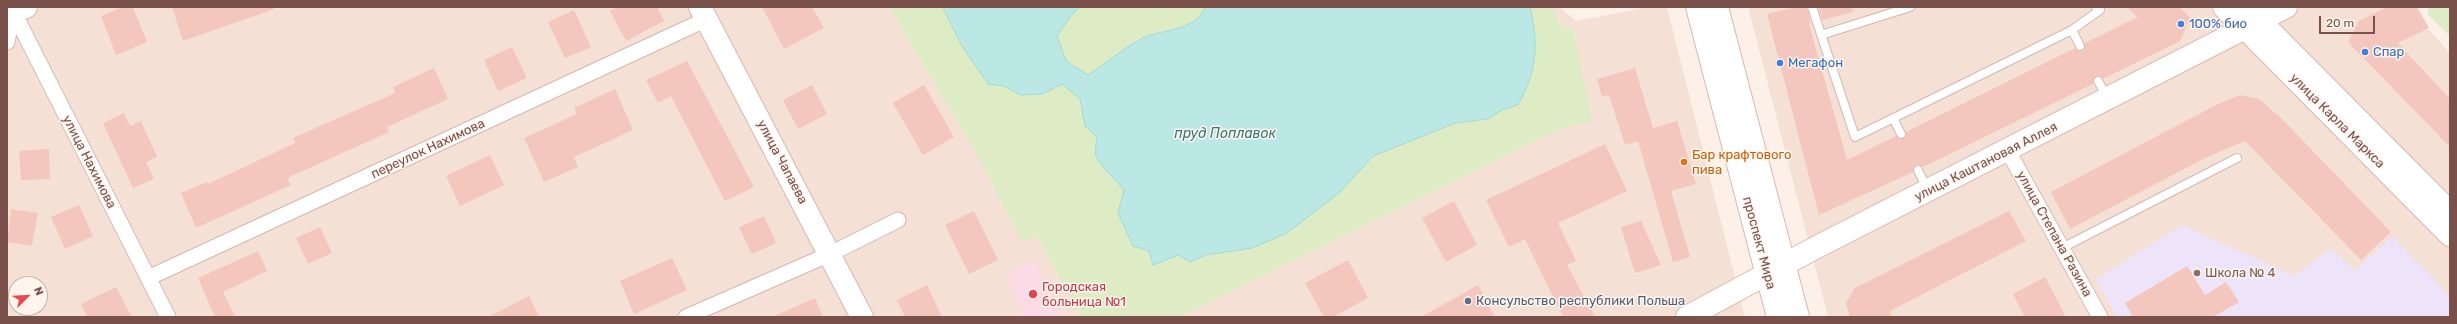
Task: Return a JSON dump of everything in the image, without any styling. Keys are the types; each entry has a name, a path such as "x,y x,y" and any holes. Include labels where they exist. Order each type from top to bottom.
{"main road":[{"name":"проспект Мира","path":"1697,7 1776,270 1798,317"},
{"name":"проспект Мира","path":"1717,7 1776,270 1778,317"},
{"name":"улица Карла Маркса","path":"2224,7 2250,19 2450,212"},
{"name":"улица Каштановая Аллея","path":"1687,317 2008,150 2103,90 2250,19 2286,7"},
{"name":"улица Чапаева","path":"703,13 862,317"},
{"name":"улица Карла Маркса","path":"2250,19 2450,234"}],"street":[{"path":"7,42 14,10"},
{"name":"улица Нахимова","path":"14,10 168,317"},
{"name":"переулок Нахимова","path":"148,278 703,13"},
{"name":"улица Степана Разина","path":"2008,150 2100,317"},
{"path":"686,317 830,254 898,220"}],"lane":[{"path":"1812,7 1855,137 2072,30 2100,10 2096,7"},
{"path":"1821,35 1910,7"},
{"path":"2072,30 2080,46"},
{"path":"1893,118 1901,134"},
{"path":"2062,248 2237,158"},
{"path":"1918,170 1929,191"}],"shaded area":[{"path":"7,7 1559,7 1576,21 1650,7 1667,7 1745,317 7,317"},
{"path":"1748,7 2409,7 2450,53 2450,317 1828,317"},
{"name":"Школа № 4","path":"2182,225 2294,276 2331,248 2355,271 2392,236 2450,296 2450,317 2117,317 2096,279"},
{"name":"Городская больница №1","path":"1033,260 1063,317 1017,317 1023,313 1005,275"}],"green space":[{"path":"889,7 1553,7 1560,25 1573,28 1592,121 1562,128 1179,317 1081,317 1036,236 1022,242 977,155"},
{"path":"2428,7 2450,7 2450,36 2428,15"}],"water":[{"name":"пруд Поплавок","path":"943,7 1080,7 1070,17 1057,36 1066,61 1088,75 1139,40 1156,33 1185,26 1194,21 1205,7 1530,7 1535,34 1535,46 1533,69 1518,105 1502,110 1487,119 1455,123 1373,156 1339,193 1287,233 1252,248 1206,255 1190,262 1178,255 1153,265 1149,251 1133,246 1118,213 1124,191 1096,156 1097,137 1085,126 1080,99 1062,84 1043,94 1020,95 1004,86 988,84 962,46"}],"building":[{"path":"123,7 133,7 147,42 116,55 101,16"},
{"path":"172,7 273,7 274,9 183,41"},
{"path":"618,7 657,7 664,21 626,41 610,11"},
{"path":"762,7 812,7 824,28 784,49"},
{"path":"1796,7 1807,7 1811,23 1809,24 1847,160 1896,136 1903,139 1906,132 2075,48 2079,51 2083,51 2085,43 2138,17 2127,7 2180,7 2190,18 2180,41 2103,79 2096,76 2093,84 1923,167 1915,165 1913,172 1819,215 1767,14"},
{"path":"1818,7 1852,7 1853,12 1822,20"},
{"path":"2387,7 2417,7 2429,28 2398,43 2450,99 2450,147 2348,42 2359,21"},
{"path":"574,10 591,47 565,58 548,22"},
{"path":"512,47 527,78 498,91 484,60"},
{"path":"687,61 754,187 725,201 671,96 658,103 646,80"},
{"path":"434,68 448,99 387,127 389,132 287,178 291,185 196,228 181,193 207,182 208,184 295,143 293,138 395,93 393,87"},
{"path":"1635,68 1653,128 1677,121 1696,184 1671,191 1690,257 1673,262 1638,141 1625,145 1609,95 1602,97 1597,79"},
{"path":"812,85 827,114 798,129 783,100"},
{"path":"924,85 954,137 923,155 893,103"},
{"path":"615,89 633,130 574,157 578,167 544,182 524,138 577,114 574,108"},
{"path":"2240,95 2259,99 2281,118 2391,232 2361,260 2245,141 2205,158 2070,229 2051,192 2218,104"},
{"path":"124,113 130,126 141,121 157,157 146,162 154,179 133,188 103,123"},
{"path":"1605,144 1627,191 1558,223 1576,261 1567,265 1595,317 1563,317 1525,239 1509,247 1486,200"},
{"path":"49,149 50,179 21,180 19,151"},
{"path":"490,155 504,185 460,206 446,176"},
{"path":"1454,201 1477,245 1446,262 1422,218"},
{"path":"79,205 93,236 65,249 51,217"},
{"path":"11,209 38,213 32,246 7,242"},
{"path":"974,211 998,260 969,274 945,225"},
{"path":"2009,211 2026,241 1890,311 1892,317 1850,317 1846,303 1855,288"},
{"path":"764,216 776,243 752,254 739,227"},
{"path":"1641,221 1661,265 1635,273 1621,227"},
{"path":"320,227 332,253 308,264 296,238"},
{"path":"258,251 267,271 223,292 235,317 215,317 198,278"},
{"path":"672,258 687,290 634,314 620,281"},
{"path":"1348,260 1368,298 1333,317 1324,317 1305,283"},
{"path":"2187,266 2205,295 2226,282 2239,302 2213,317 2133,317 2125,303"},
{"path":"2045,277 2066,317 2025,317 2013,294"},
{"path":"927,285 942,317 905,317 897,300"},
{"name":"Консульство республики Польша","path":"1478,285 1495,317 1421,317"},
{"path":"116,287 132,317 87,317 81,304"},
{"path":"529,296 539,317 488,317"},
{"path":"815,298 823,317 772,317"}],"place":[{"name":"100% био","path":"2181,24"},
{"name":"Спар","path":"2365,52"},
{"name":"Мегафон","path":"1780,63"},
{"name":"Бар крафтового пива","path":"1684,162"},
{"name":"Школа № 4","path":"2197,273"},
{"name":"Городская больница №1","path":"1033,294"},
{"name":"Консульство республики Польша","path":"1468,301"}]}
